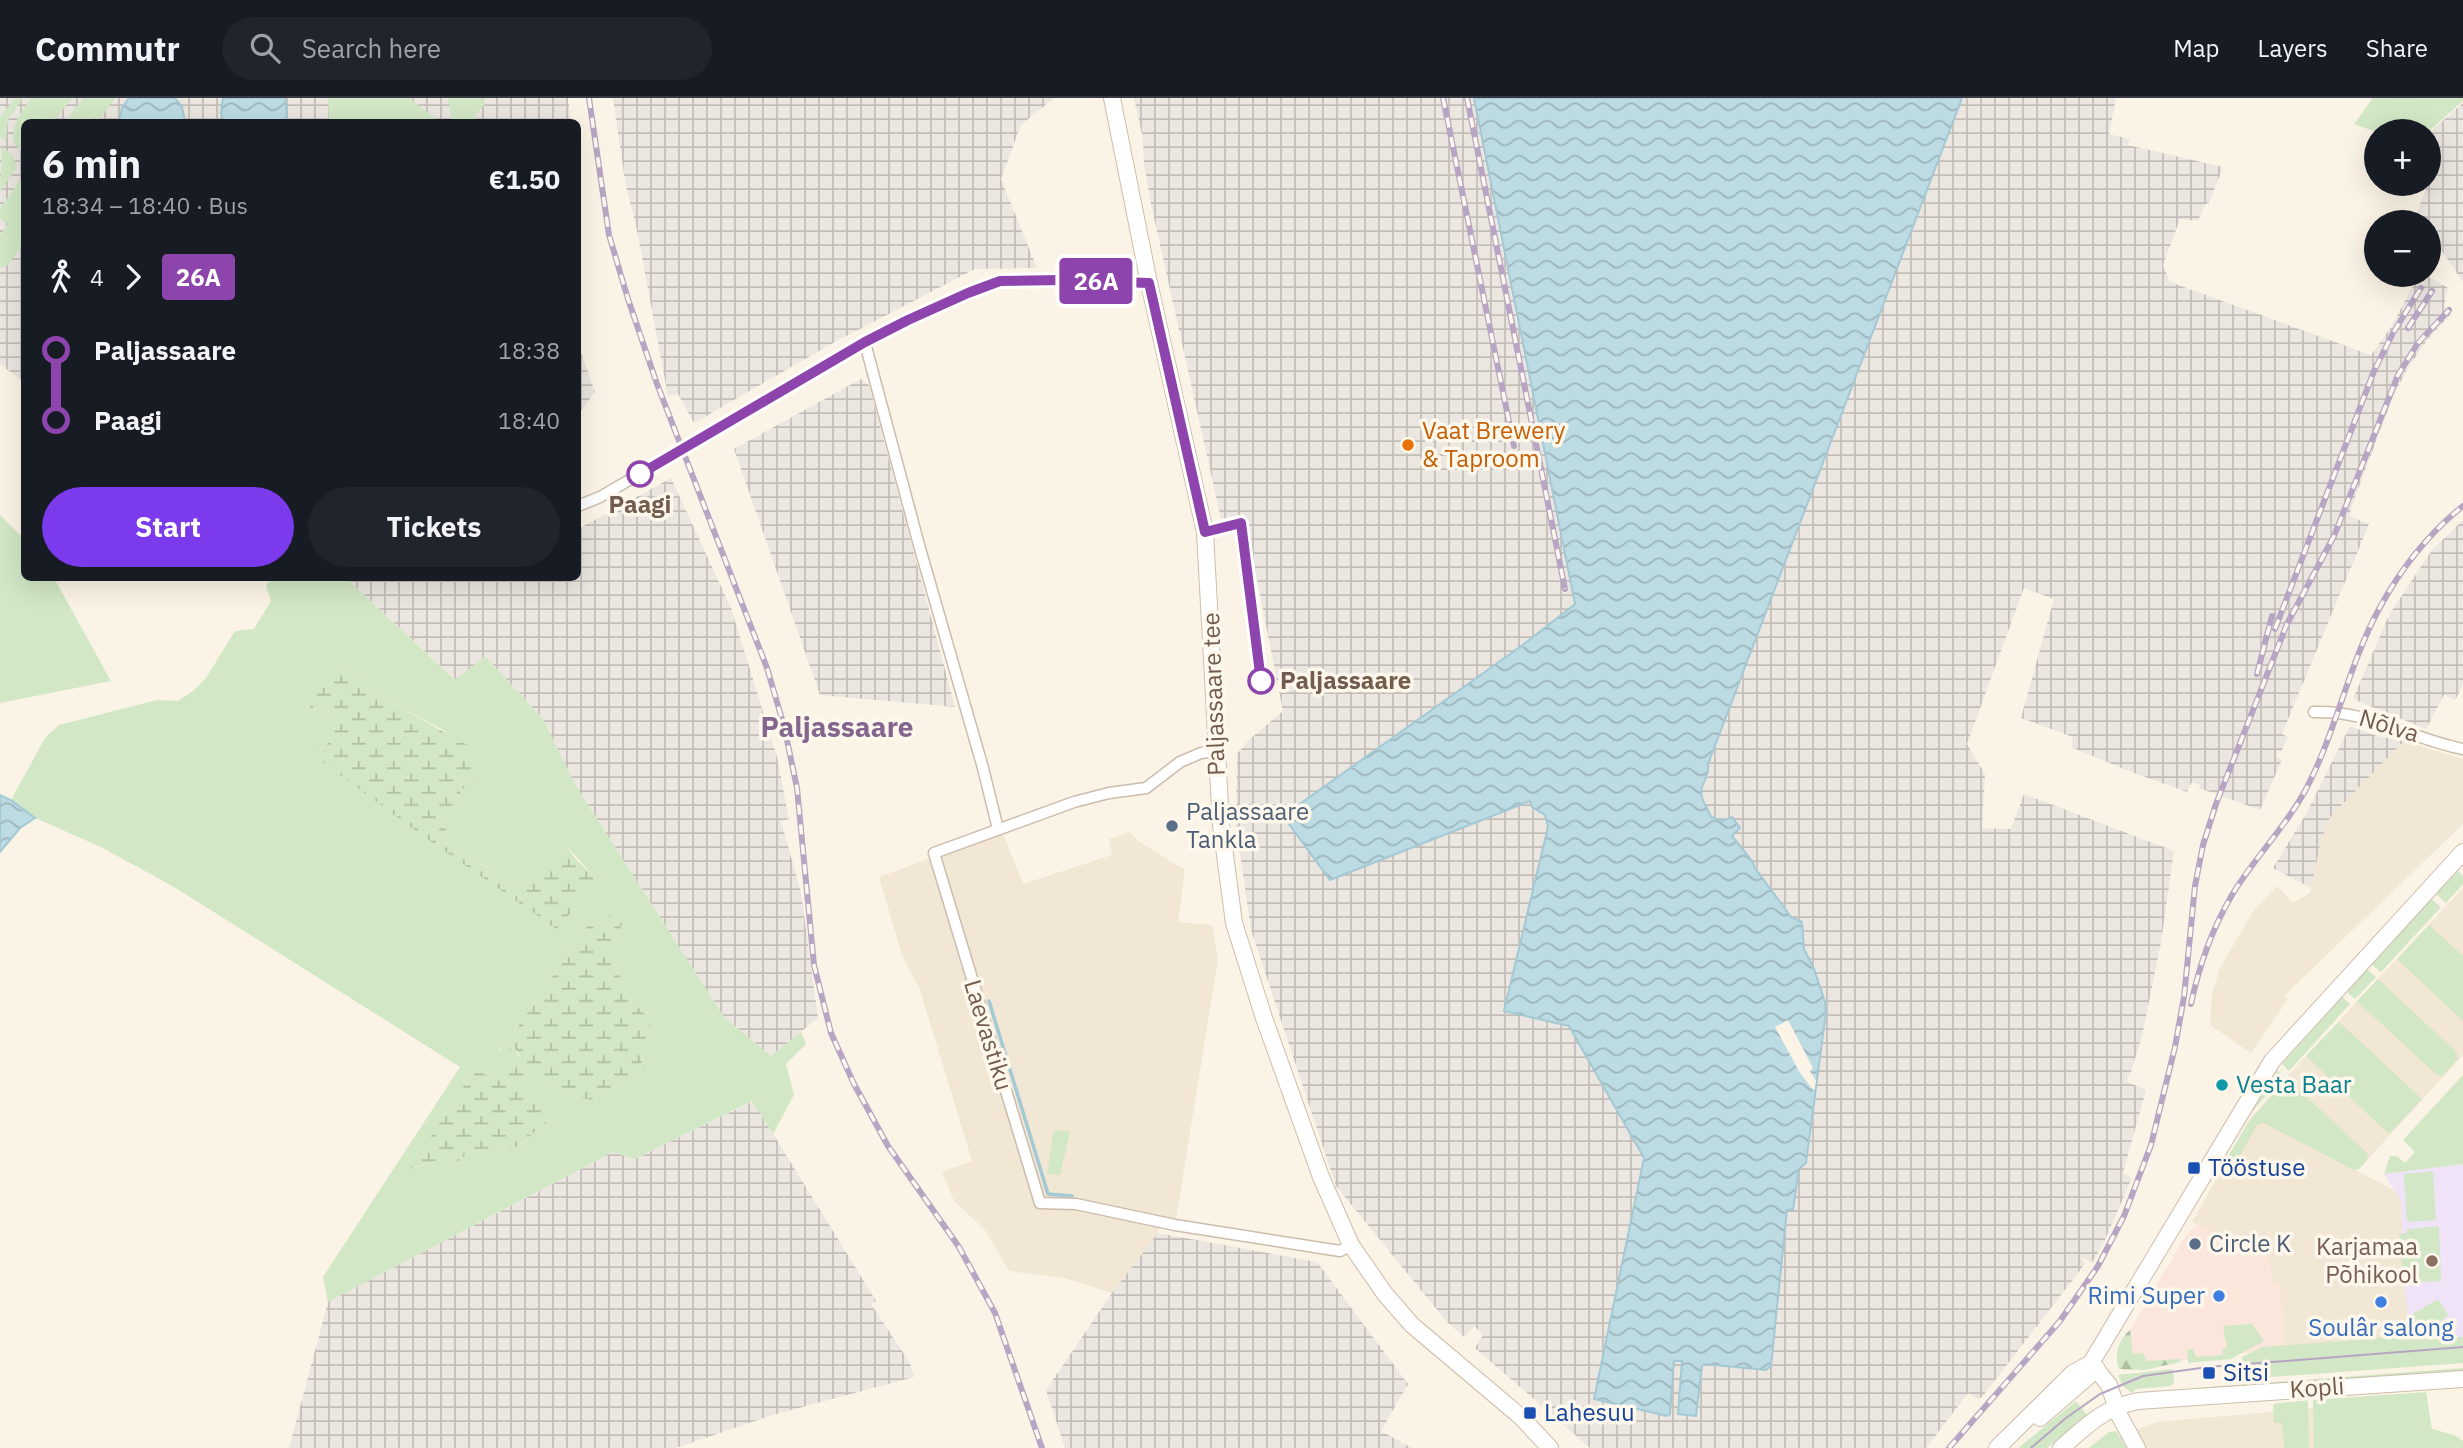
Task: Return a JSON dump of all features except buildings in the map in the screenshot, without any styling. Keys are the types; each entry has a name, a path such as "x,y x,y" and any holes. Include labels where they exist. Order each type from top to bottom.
{"street":[{"name":"Paljassaare tee","path":"1112,98 1149,283 1205,532 1221,825 1234,923 1264,1018 1321,1177 1351,1245 1385,1294 1412,1325 1513,1410 1550,1448"},
{"path":"581,505 600,498 865,342 908,320 1000,281 1149,283"},
{"path":"865,342 919,545 984,768 998,829"},
{"name":"Nõlva","path":"2314,712 2339,711 2463,749"},
{"name":"Laevastiku","path":"1215,751 1201,753 1180,762 1146,788 1074,802 934,853 1040,1203 1076,1204 1175,1225 1340,1251 1351,1245"},
{"path":"1999,1448 2035,1423 2094,1366 2272,1060 2463,852"},
{"path":"2094,1366 2109,1385 2116,1406 2137,1448"},
{"name":"Kopli","path":"2060,1448 2104,1412 2138,1401 2463,1378"}],"shaded area":[{"path":"0,98 568,98 571,119 21,119 21,380 0,364"},
{"path":"613,98 1054,98 1021,125 1001,179 1037,268 975,269 833,343 694,423 678,394 668,396 636,225 626,187"},
{"path":"1134,98 1474,98 1575,604 1524,644 1284,816 1330,880 1531,801 1532,807 1545,815 1569,1026 1644,1158 1594,1399 1667,1416 1670,1414 1674,1361 1683,1361 1678,1414 1696,1415 1702,1366 1705,1364 1766,1370 1787,1210 1793,1210 1799,1169 1806,1163 1824,1024 1825,1002 1804,949 1802,922 1791,917 1723,821 1711,817 1701,789 1709,774 1708,765 1962,98 2116,98 2109,134 2130,139 2128,145 2223,167 2209,203 2205,204 2198,221 2180,219 2163,265 2170,282 2371,355 2391,327 2413,287 2441,287 2441,284 2448,288 2444,306 2452,313 2428,339 2394,394 2354,500 2349,516 2369,524 2282,734 2288,737 2276,756 2282,760 2260,810 2199,788 2200,785 2192,782 2187,792 2131,772 2071,747 2073,737 2021,718 2054,599 2024,588 1967,744 1985,774 1982,828 2011,829 2024,794 2174,851 2161,942 2142,1036 2127,1078 2128,1082 2146,1090 2123,1173 2132,1178 2092,1263 2082,1257 2081,1260 2085,1263 2078,1273 1982,1397 1978,1399 1968,1393 1926,1448 1590,1448 1475,1348 1483,1335 1474,1326 1464,1337 1447,1322 1336,1186 1251,930 1236,826 1237,754 1283,711 1244,514 1221,519 1151,204 1143,139"},
{"path":"2463,103 2463,282 2441,250 2441,210 2418,210 2424,196 2441,196 2441,122"},
{"path":"581,352 595,392 581,411"},
{"path":"861,379 869,385 955,707 820,695 734,449"},
{"path":"671,478 731,608 777,757 789,819 781,821 801,892 818,1018 771,1056 724,1017 574,783 543,719 485,656 456,680 349,581 581,581 581,527"},
{"path":"2463,520 2463,685 2455,700 2444,695 2426,729 2353,699 2389,615 2432,550"},
{"path":"2350,726 2377,736 2404,741 2330,817 2321,840 2311,888 2273,868 2306,814"},
{"path":"2404,741 2463,759 2463,824 2285,995 2288,999 2251,1053 2210,1025 2212,994 2220,968 2254,910 2277,886 2293,903 2310,893 2321,840 2329,817"},
{"path":"1002,832 1023,884 1112,855 1109,839 1130,832 1138,841 1185,870 1178,922 1212,925 1218,960 1175,1225 1160,1222 1158,1233 1112,1293 1064,1278 1009,1271 985,1230 954,1201 942,1172 972,1161 920,990 902,955 879,877"},
{"path":"2463,888 2463,1055 2359,1169 2355,1170 2394,1190 2401,1200 2402,1231 2399,1238 2411,1339 2285,1348 2279,1283 2272,1283 2270,1259 2192,1222 2251,1118"},
{"path":"753,1101 876,1301 871,1304 910,1363 914,1377 773,1415 676,1448 289,1448 328,1302 613,1152 635,1159"},
{"name":"Karjamaa Põhikool","path":"2463,1164 2463,1337 2411,1339 2399,1238 2402,1230 2401,1200 2384,1174"},
{"path":"2198,1224 2270,1259 2272,1283 2280,1283 2285,1348 2121,1368 2117,1358 2121,1341 2186,1235"},
{"path":"1158,1233 1317,1262 1408,1384 1381,1431 1412,1448 1065,1448 1046,1390 1112,1293"},
{"path":"2374,1403 2377,1448 2096,1448 2156,1422"}],"green space":[{"path":"15,98 23,98 8,120 6,141 0,137 0,117"},
{"path":"31,98 72,98 55,119 21,119 21,149 17,147 13,134 22,110"},
{"path":"83,98 115,98 99,119 67,119"},
{"path":"328,98 409,98 436,119 329,119"},
{"path":"448,98 483,98 485,104 475,116 476,119 452,119"},
{"path":"2373,98 2463,98 2463,101 2441,120 2364,119 2364,128 2354,124"},
{"path":"2,147 13,155 17,167 0,192"},
{"path":"21,179 21,247 8,265 0,268 0,235 8,224 0,218 0,208"},
{"path":"0,515 21,536 21,581 56,581 111,681 0,703"},
{"path":"270,581 349,581 455,680 485,656 543,719 574,783 724,1017 771,1056 801,1032 806,1044 786,1064 794,1095 773,1134 752,1101 635,1159 613,1152 328,1302 323,1277 460,1067 174,887 101,847 35,818 11,800 45,738 59,725 157,700 178,701 206,678 235,631 254,629 271,601 266,586","holes":["341,666 391,702 445,731 478,773 465,786 444,818 448,846 456,853 473,857 514,888 547,873 560,861 567,846 595,878 558,929 316,752 327,745 333,736 334,714 321,708 311,709 308,703","613,913 622,924 612,948 616,967 629,997 648,1018 654,1036 637,1078 608,1089 591,1100 572,1096 532,1076 514,1048 502,1053 498,1050 505,1045 592,919 600,925","492,1077 550,1120 516,1147 472,1151 458,1161 439,1160 411,1169"]},
{"path":"341,666 391,702 469,746 478,773 465,786 444,818 448,846 456,853 473,857 514,888 551,867 566,845 595,878 558,930 324,763 316,752 333,736 334,714 321,708 311,709 308,703 318,678"},
{"path":"2458,871 2463,876 2463,884 2446,903 2436,894"},
{"path":"2431,899 2441,907 2381,972 2371,964"},
{"path":"613,912 622,924 612,948 616,967 629,997 648,1018 654,1036 637,1078 608,1089 591,1100 572,1096 532,1076 511,1077 503,1068 520,1055 514,1048 502,1053 498,1051 505,1045 592,919 600,925"},
{"path":"2429,925 2463,956 2463,1021 2397,959"},
{"path":"2367,969 2376,977 2355,999 2346,991"},
{"path":"2378,979 2456,1052 2458,1059 2442,1076 2437,1075 2357,1001"},
{"path":"2342,997 2350,1004 2289,1071 2282,1064"},
{"path":"2339,1022 2422,1099 2389,1134 2306,1056"},
{"path":"2277,1070 2284,1076 2246,1118"},
{"path":"475,1071 492,1077 551,1110 550,1120 516,1147 472,1151 458,1161 439,1160 410,1169 456,1097"},
{"path":"2463,1075 2463,1164 2384,1174 2390,1156 2397,1156 2405,1163 2415,1152 2403,1140"},
{"path":"2287,1079 2367,1153 2368,1159 2359,1169 2354,1170 2264,1123 2257,1125 2234,1166 2224,1163 2249,1121"},
{"path":"1054,1130 1070,1131 1060,1175 1047,1174"},
{"path":"2433,1171 2436,1220 2407,1222 2404,1174"},
{"path":"2439,1226 2441,1281 2404,1283 2399,1238 2401,1234 2407,1233 2407,1229"},
{"path":"2438,1299 2448,1315 2422,1338 2463,1337 2463,1363 2245,1379 2242,1357 2262,1347 2411,1336 2412,1339 2421,1339 2414,1328 2411,1315"},
{"path":"2252,1324 2264,1341 2231,1359 2188,1363 2187,1350 2193,1349 2196,1357 2223,1355 2223,1349 2227,1347 2223,1326"},
{"path":"2130,1330 2133,1354 2143,1353 2146,1361 2181,1359 2180,1362 2145,1370 2119,1369 2118,1348"},
{"path":"2463,1368 2463,1372 2195,1391 2194,1388"},
{"path":"2173,1369 2174,1382 2171,1386 2136,1389 2132,1393 2123,1386 2118,1375"},
{"path":"2426,1392 2432,1429 2454,1435 2463,1441 2463,1448 2314,1448 2313,1400"},
{"path":"2308,1400 2309,1448 2284,1448 2282,1423 2274,1423 2273,1404"},
{"path":"2076,1401 2087,1415 2047,1448 2018,1448"},
{"path":"2116,1431 2126,1448 2089,1448 2109,1432"}],"water":[{"path":"129,98 175,98 182,107 184,119 120,119 122,108"},
{"path":"223,98 285,98 287,114 286,119 222,119"},
{"path":"1474,98 1962,98 1708,764 1708,773 1701,792 1711,817 1723,821 1732,817 1740,828 1732,836 1791,917 1802,922 1804,949 1814,969 1826,1012 1806,1163 1799,1169 1793,1210 1787,1210 1771,1366 1766,1370 1705,1364 1702,1366 1696,1416 1678,1414 1682,1361 1674,1361 1670,1414 1667,1416 1594,1399 1644,1158 1569,1026 1504,1011 1548,827 1545,815 1532,807 1530,801 1330,880 1283,816 1524,644 1575,604"},
{"path":"0,795 35,818 20,828 0,852"}],"pier":[{"path":"1788,1020 1813,1068 1810,1071 1816,1081 1814,1091 1800,1073 1775,1027"}],"waterway":[{"path":"989,1001 1048,1194 1072,1196"}],"tram line":[{"path":"2031,1448 2100,1394 2143,1376 2208,1367 2463,1347"}],"railway":[{"path":"589,98 609,235 628,299 657,384 767,668 784,726 797,788 814,965 831,1033 854,1084 888,1146 959,1247 995,1313 1042,1448"},
{"path":"1443,98 1514,446"},
{"path":"1467,98 1565,589"},
{"path":"2275,629 2374,371 2393,333 2421,288"},
{"path":"2408,328 2432,291"},
{"path":"1949,1448 2060,1321 2098,1266 2124,1216 2151,1145 2175,1047 2184,997 2195,886 2203,845 2216,804 2287,624 2334,536 2398,375 2418,343 2449,310"},
{"path":"2191,1004 2207,948 2218,921 2241,881 2297,805 2316,769 2359,653 2379,609 2416,553 2438,528 2463,506"},
{"path":"2257,674 2272,616"}],"bus line":[{"name":"26A","path":"640,474 865,342 968,293 1000,281 1149,283 1205,532 1241,523 1261,681"}],"place":[{"name":"Vaat Brewery & Taproom","path":"1408,445"},
{"name":"Paagi","path":"640,474"},
{"name":"Paljassaare","path":"1261,681"},
{"name":"Paljassaare Tankla","path":"1172,826"},
{"name":"Vesta Baar","path":"2222,1085"},
{"name":"Tööstuse","path":"2194,1168"},
{"name":"Circle K","path":"2195,1244"},
{"name":"Karjamaa Põhikool","path":"2432,1261"},
{"name":"Rimi Super","path":"2219,1296"},
{"name":"Soulâr salong","path":"2381,1302"},
{"name":"Sitsi","path":"2209,1373"},
{"name":"Lahesuu","path":"1530,1413"}],"district":[{"name":"Paljassaare","path":"837,727"}]}
